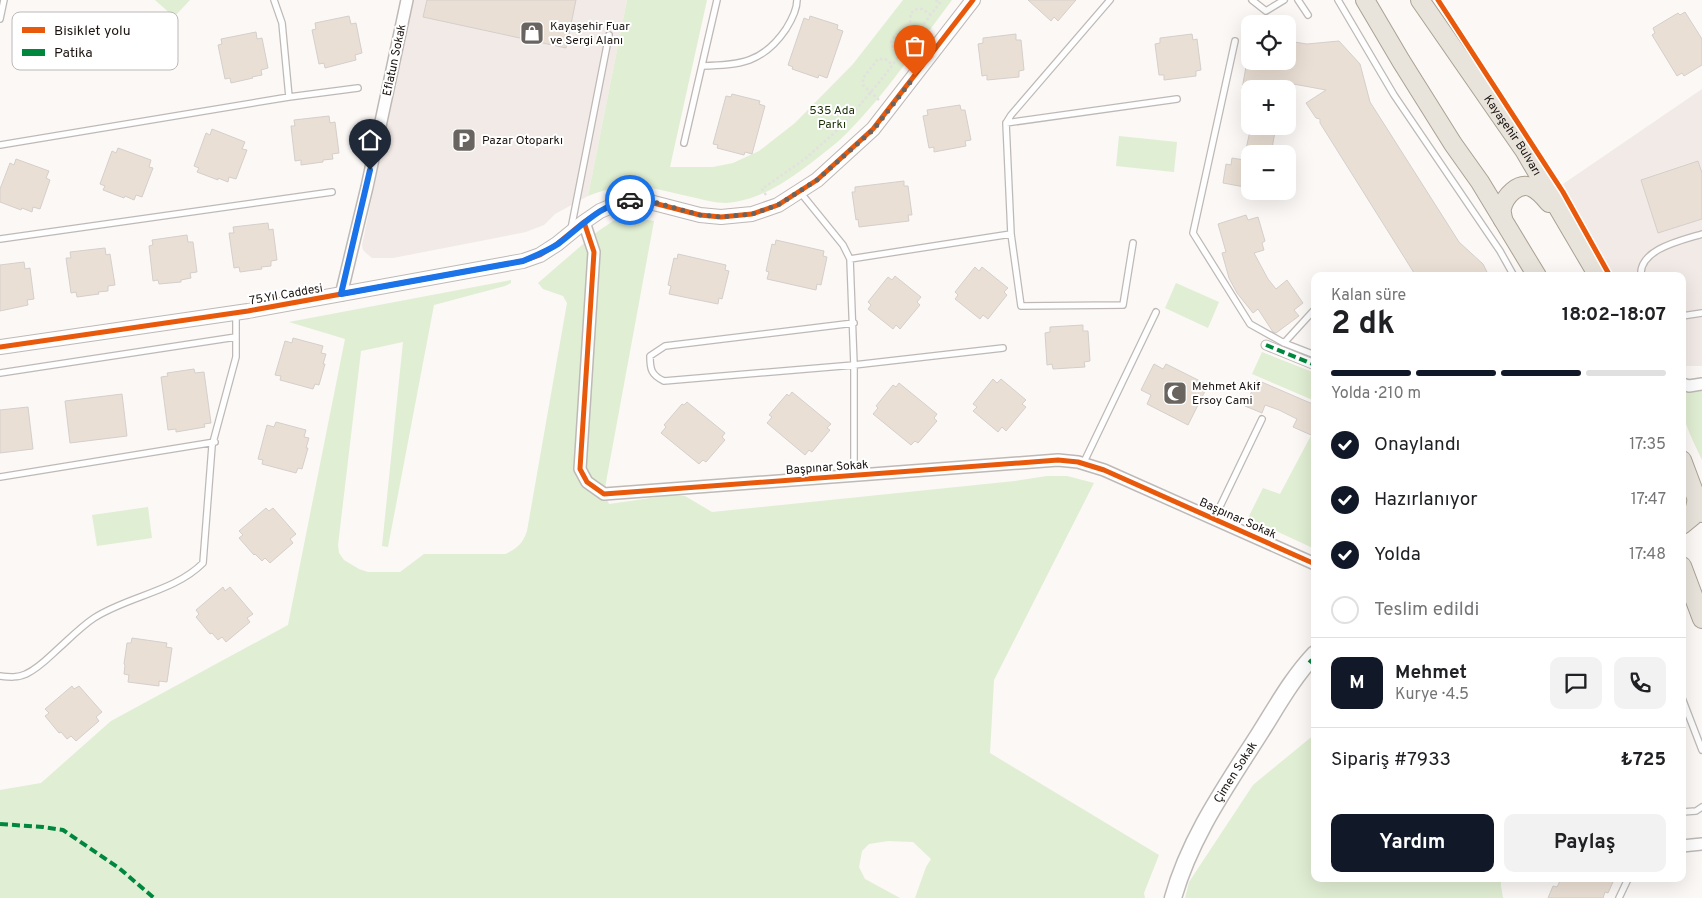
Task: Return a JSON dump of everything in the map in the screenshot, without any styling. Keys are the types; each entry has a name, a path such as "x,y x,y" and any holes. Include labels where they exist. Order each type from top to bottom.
{"main road":[{"path":"1366,0 1401,60 1535,272"},
{"name":"Kayaşehir Bulvarı","path":"1420,0 1524,150 1596,272"},
{"path":"1503,220 1502,209 1508,194 1521,186 1531,187 1544,197 1570,229"},
{"path":"1686,470 1700,506 1686,521"},
{"path":"1686,577 1702,619"},
{"name":"Çimen Sokak","path":"1174,898 1187,857 1207,819 1291,685 1311,659"}],"street":[{"name":"Eflatun Sokak","path":"341,294 367,187 407,0"},
{"name":"75.Yıl Caddesi","path":"0,347 236,313 523,261 540,255 600,211 614,204 633,199 654,202 700,215 721,217 752,214 773,207 817,180 874,129 973,0"},
{"name":"Başpınar Sokak","path":"584,222 594,252 580,469 587,482 604,494 1058,460 1104,470 1311,562"},
{"path":"1266,345 1311,363"},
{"path":"1686,387 1702,384"},
{"path":"1686,846 1702,844"}],"lane":[{"path":"0,19 4,0"},
{"path":"274,0 282,24 289,97"},
{"path":"684,143 717,0"},
{"path":"702,66 746,62 764,53 778,41 789,24 797,6 797,0"},
{"path":"1110,0 1011,114 1006,123 1011,234 1021,306 1123,305 1133,243"},
{"path":"1252,0 1266,11 1284,0"},
{"path":"1298,0 1308,15"},
{"path":"1338,0 1394,95 1500,251 1512,272"},
{"path":"570,234 609,36"},
{"path":"1235,41 1193,233 1250,324 1284,343 1311,353"},
{"path":"0,145 289,97 358,88"},
{"path":"1006,123 1177,99"},
{"path":"0,239 332,192"},
{"path":"800,192 843,244 850,259 854,323 854,476"},
{"path":"850,259 1011,234"},
{"path":"1641,272 1651,254 1659,248 1702,234"},
{"path":"1083,464 1156,312"},
{"path":"0,676 12,677 26,674 41,665 99,615 112,607 182,579 194,572 203,563 212,456 236,356 236,313"},
{"path":"1284,343 1311,313"},
{"path":"1686,315 1702,313"},
{"path":"854,323 664,346 650,356 650,367 655,377 664,381 854,365 1003,348"},
{"path":"0,373 236,337"},
{"path":"1214,518 1262,418"},
{"path":"0,477 215,442"},
{"path":"1686,708 1702,750"},
{"path":"1686,812 1696,811 1702,807"},
{"path":"1619,898 1627,882"}],"path":[{"path":"936,0 939,4"},
{"path":"773,207 762,189 825,143 870,94 942,0"},
{"path":"900,55 893,47 891,41 896,34 908,30 911,13 917,8 931,15"},
{"path":"890,109 870,94 862,82 874,62 882,58 893,65"}],"shaded area":[{"path":"413,0 627,0 588,196 555,214 544,225 526,232 393,258 372,258 363,250 362,245"},
{"path":"1702,89 1702,366 1686,366 1686,272 1610,272 1563,184"}],"green space":[{"path":"155,0 190,0 178,13 168,12"},
{"name":"535 Ada Parkı","path":"627,0 707,0 670,167 713,167 733,163 759,151 795,123 853,64 903,0 952,0 888,86 861,119 842,138 782,183 749,199 726,203 631,186 618,187 588,196"},
{"path":"1119,136 1177,142 1174,172 1116,166"},
{"path":"631,217 654,221 604,493 609,504 672,495 685,496 712,512 1015,481 1047,476 1067,476 1094,483 994,680 990,753 1159,855 1144,893 1145,898 915,898 926,867 931,859 913,842 888,841 869,844 862,851 859,867 865,879 900,898 0,898 0,790 41,783 111,721 288,625 345,339 289,322 511,280 511,283 505,286 434,305 388,547 382,546 403,342 361,351 338,545 339,553 344,560 368,572 400,572 424,554 505,554 519,545 527,531 567,303 563,296 543,289 538,283 597,232 616,219"},
{"path":"1176,283 1219,302 1208,328 1165,308"},
{"path":"1262,352 1311,371 1311,399 1252,374"},
{"path":"1702,387 1702,460 1686,424 1686,392 1692,388"},
{"path":"1311,436 1311,547 1248,518 1263,488 1280,494"},
{"path":"148,507 152,538 97,546 92,515"},
{"path":"1311,737 1311,882 1501,882 1503,898 1185,898 1189,882 1253,785"}],"building":[{"name":"Kayaşehir Fuar ve Sergi Alanı","path":"427,0 576,0 566,48 423,17"},
{"path":"1028,0 1076,0 1058,21 1054,17 1051,21"},
{"path":"1685,12 1702,39 1702,65 1684,76 1682,73 1677,76 1652,35 1655,33 1653,28 1678,13 1680,15"},
{"path":"349,16 351,24 356,23 362,53 355,55 356,60 325,68 324,63 319,64 312,30 316,29 315,23"},
{"path":"810,16 838,25 837,29 843,31 827,78 819,75 818,78 792,69 793,67 788,65 804,18 809,20"},
{"path":"256,32 257,39 262,38 268,68 261,70 262,75 231,83 230,78 225,79 218,45 222,44 221,39"},
{"path":"1016,34 1016,40 1021,40 1024,70 1019,71 1019,77 987,80 987,75 982,76 978,44 983,43 983,38"},
{"path":"1192,34 1193,40 1197,39 1201,70 1196,71 1196,76 1164,80 1164,75 1159,75 1155,44 1160,43 1160,38"},
{"path":"1339,41 1360,64 1370,102 1459,242 1483,264 1487,272 1413,272 1320,123 1320,119 1316,118 1306,103 1326,90 1296,84 1296,80 1244,80 1245,70 1296,70 1296,42 1307,44"},
{"path":"732,94 760,101 759,104 765,106 752,154 745,152 744,155 717,148 718,145 713,144 726,96 731,97"},
{"path":"960,105 961,110 965,110 971,140 965,141 966,146 934,152 934,147 929,148 923,116 928,115 927,110"},
{"path":"329,116 330,123 335,122 339,153 332,154 333,159 301,165 301,160 295,161 291,126 295,126 294,120"},
{"path":"212,129 245,142 242,149 247,150 236,179 229,177 228,182 218,178 218,180 197,172 199,168 194,166 206,133 210,135"},
{"path":"1249,135 1274,135 1273,145 1247,145"},
{"path":"118,148 151,160 149,167 153,168 142,197 136,195 134,200 125,196 124,198 103,190 105,186 100,184 112,151 116,153"},
{"path":"1232,158 1241,160 1241,186 1223,183 1226,164 1231,165"},
{"path":"16,159 49,171 46,178 50,180 40,209 33,207 32,212 0,202 0,189 10,163 14,165"},
{"path":"1698,161 1702,173 1702,219 1658,233 1641,180"},
{"path":"904,181 904,186 908,186 912,215 908,215 909,221 859,227 858,219 856,220 852,192 855,192 855,187"},
{"path":"1246,215 1248,220 1258,217 1265,241 1262,243 1264,250 1254,253 1268,279 1276,289 1287,280 1303,303 1294,310 1299,316 1276,333 1273,332 1258,309 1253,313 1237,293 1229,278 1222,253 1226,252 1218,224"},
{"path":"268,223 269,230 273,229 277,260 271,261 271,266 261,267 262,269 240,272 239,267 234,268 229,233 234,233 233,227"},
{"path":"187,235 188,242 193,242 197,272 190,273 191,278 181,280 181,282 159,284 158,280 153,281 149,246 153,245 152,240"},
{"path":"776,240 824,251 823,256 827,257 821,285 817,284 816,290 767,279 769,272 766,271 772,244 775,245"},
{"path":"105,248 106,255 110,254 115,285 108,286 108,291 98,292 99,294 77,297 76,292 71,293 66,258 71,258 70,252"},
{"path":"678,254 726,265 725,270 729,271 722,299 719,298 718,304 669,294 671,286 668,285 674,258 677,259"},
{"path":"24,262 25,269 30,268 34,299 27,300 28,305 0,311 0,265"},
{"path":"975,267 979,271 982,267 1008,288 1004,292 1007,295 988,319 983,315 980,319 955,299 958,295 955,292"},
{"path":"895,276 921,297 917,302 920,305 900,329 896,325 893,329 868,309 871,305 868,302 888,277 892,280"},
{"path":"1083,325 1083,331 1088,331 1090,361 1084,362 1085,367 1053,369 1052,364 1047,365 1045,333 1050,332 1050,327"},
{"path":"293,338 323,346 321,353 326,354 323,364 325,364 319,385 315,384 313,389 280,380 281,376 275,375 285,341 292,343"},
{"name":"Mehmet Akif Ersoy Cami","path":"1154,364 1163,369 1166,364 1208,385 1188,425 1147,404 1151,395 1141,390"},
{"path":"194,369 195,373 204,372 211,423 204,424 205,427 176,432 176,429 168,430 161,377 168,376 167,373"},
{"path":"993,379 997,383 1001,379 1026,400 1022,404 1026,407 1006,431 1002,427 998,432 973,411 977,407 973,404"},
{"path":"1257,380 1311,403 1311,435 1293,427 1297,419 1279,410 1265,405 1262,413 1245,406"},
{"path":"899,383 937,414 934,418 937,421 918,443 915,441 911,445 873,414 878,408 876,406 893,385 896,387"},
{"path":"792,392 831,424 827,428 830,430 812,452 809,450 805,455 767,423 772,417 769,415 787,394 789,396"},
{"path":"122,394 127,436 70,443 65,401"},
{"path":"687,402 725,433 722,437 725,440 706,462 703,460 699,464 661,433 666,427 664,425 682,404 684,405"},
{"path":"28,407 33,449 0,453 0,410"},
{"path":"276,422 306,430 304,437 309,438 306,448 308,448 302,469 298,468 296,473 262,464 263,460 258,459 267,425 274,427"},
{"path":"266,508 269,511 273,508 296,534 290,539 293,543 270,563 265,558 262,561 254,555 239,538 243,535 239,531"},
{"path":"223,587 225,591 230,587 253,614 247,618 250,622 226,642 222,637 218,640 212,633 210,634 196,617 199,614 196,610"},
{"path":"132,638 167,643 166,647 172,648 167,682 159,681 159,686 128,682 129,675 124,674 124,664 127,643 131,643"},
{"path":"72,686 74,689 79,686 102,712 96,717 99,721 76,741 71,736 67,739 61,732 59,733 45,716 49,713 45,709"},
{"path":"1560,882 1613,882 1608,893 1605,892 1603,898 1548,898 1553,886 1557,887"}],"marked path":[{"path":"1266,345 1311,363"},
{"path":"0,824 63,830 119,868 154,898"}],"cycle path":[{"path":"0,347 248,311 523,261 540,255 557,244 600,211 626,200 642,200 700,215 721,217 752,214 778,205 817,180 873,129 973,0"},
{"path":"1438,0 1563,192 1608,272"},
{"path":"584,222 594,252 580,469 587,482 604,494 1058,460 1078,462 1104,470 1311,562"}],"way so far":[{"path":"630,200 654,202 700,215 721,217 752,214 778,205 817,180 874,129 915,76"}],"place":[{"name":"Kayaşehir Fuar ve Sergi Alanı","path":"532,33"},
{"name":"Pazar Otoparkı","path":"464,140"},
{"name":"Mehmet Akif Ersoy Cami","path":"1175,393"}],"route":[{"path":"370,170 341,294 523,261 540,255 557,244 600,211 614,204 630,200"}]}
